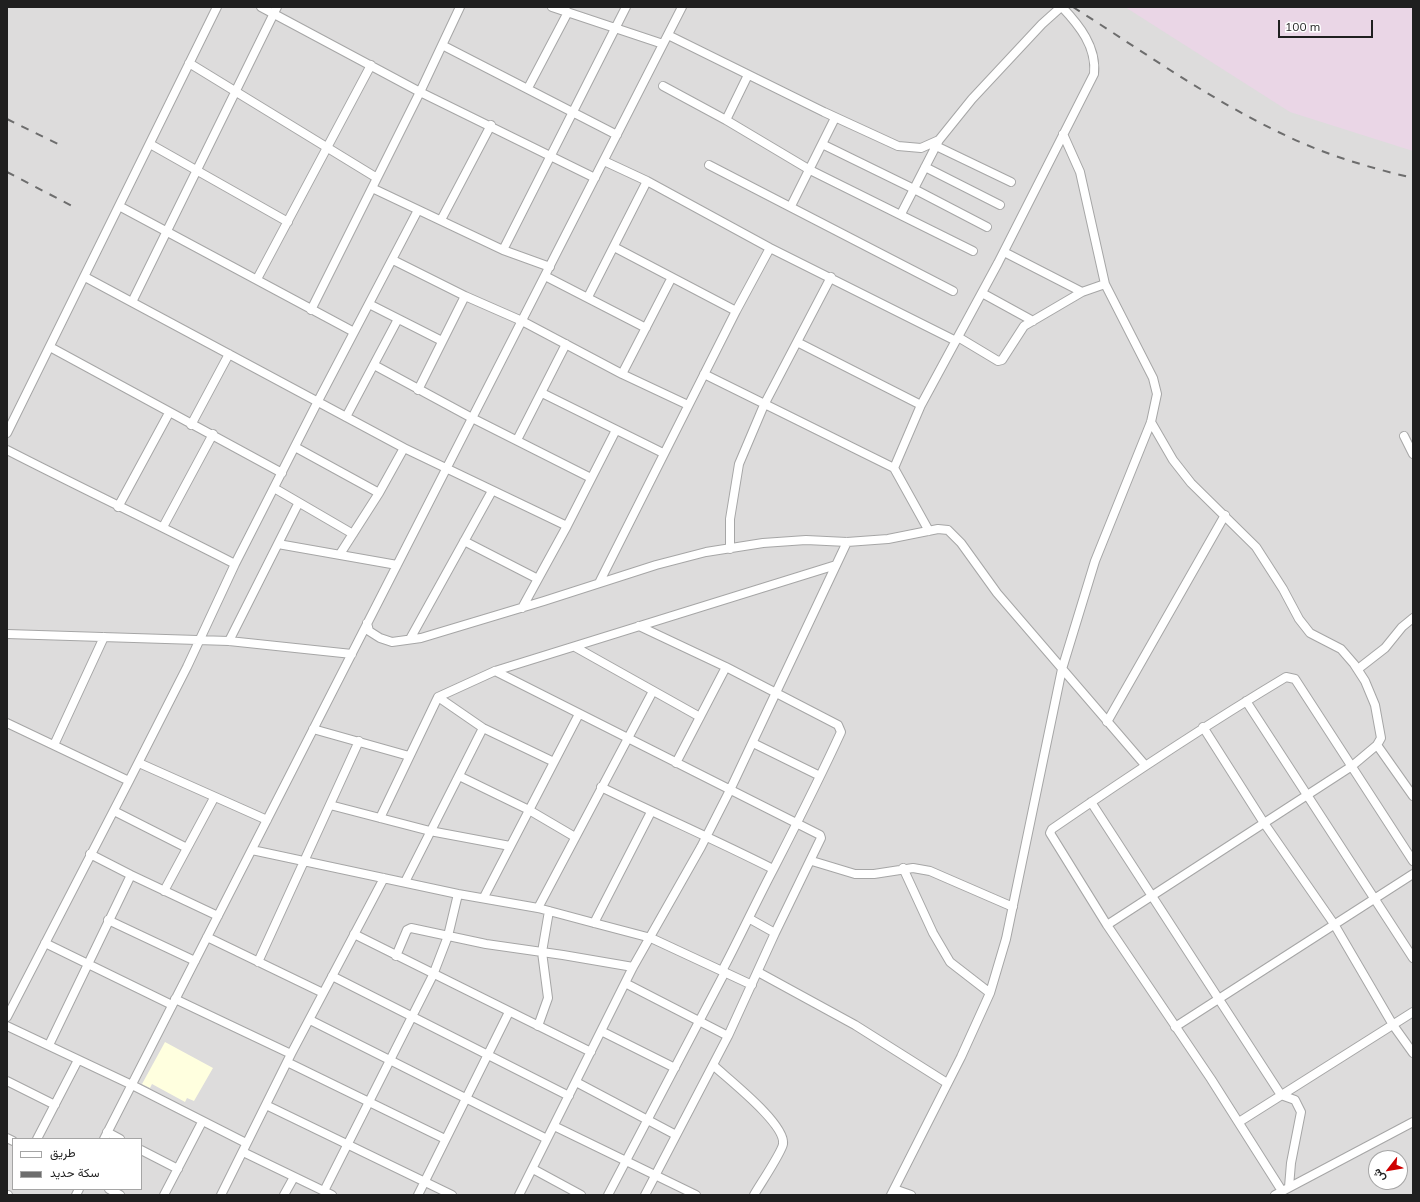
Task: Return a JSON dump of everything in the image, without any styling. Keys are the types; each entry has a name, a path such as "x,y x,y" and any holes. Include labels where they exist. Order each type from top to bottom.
{"street":[{"path":"7,433 217,7"},
{"path":"261,7 275,11 420,92 491,125 550,157 595,178"},
{"path":"312,310 420,92 460,7"},
{"path":"552,7 663,44"},
{"path":"504,250 614,28 626,7"},
{"path":"106,1136 682,7"},
{"path":"894,468 921,405 1004,252 1094,74 1095,64 1087,39 1077,23 1061,7 1042,24 972,99 938,143 901,214"},
{"path":"132,302 275,11"},
{"path":"528,88 568,12"},
{"path":"668,35 835,118 898,146 921,148 938,143 1011,182"},
{"path":"442,45 528,88 616,135"},
{"path":"189,63 235,92 329,147 377,178"},
{"path":"257,279 329,147 371,65"},
{"path":"726,120 748,75"},
{"path":"663,86 726,120 810,170 973,251"},
{"path":"791,206 835,118"},
{"path":"441,220 491,125"},
{"path":"911,1195 892,1192 961,1057 990,993 1013,907 1062,669 1095,561 1150,422 1157,394 1153,378 1105,284 1080,172 1063,134"},
{"path":"150,144 288,222"},
{"path":"822,144 914,188 987,227"},
{"path":"604,161 647,181 770,248 957,339 998,361 1002,360 1024,326 1082,292 1105,284"},
{"path":"709,165 953,291"},
{"path":"925,167 1000,205"},
{"path":"588,298 647,181"},
{"path":"372,188 504,250 550,267"},
{"path":"119,206 354,332"},
{"path":"7,1017 90,854 139,763 199,641 234,564 418,210"},
{"path":"614,247 671,279 736,311"},
{"path":"599,583 663,453 770,248"},
{"path":"1004,252 1082,292"},
{"path":"393,260 465,296 522,321 622,374 688,405"},
{"path":"545,276 646,328"},
{"path":"85,277 404,448 567,526"},
{"path":"730,549 730,519 739,464 764,405 831,278"},
{"path":"622,374 671,279"},
{"path":"982,293 1033,320"},
{"path":"418,390 465,296"},
{"path":"369,304 442,341"},
{"path":"346,417 398,319"},
{"path":"797,342 921,405"},
{"path":"517,440 566,344"},
{"path":"50,347 191,425 213,434 282,473"},
{"path":"191,425 229,354"},
{"path":"374,365 418,390 591,478"},
{"path":"704,374 894,468 930,531"},
{"path":"542,393 663,453"},
{"path":"118,507 169,413"},
{"path":"1107,925 1352,766 1377,745 1381,738 1375,705 1365,681 1358,669 1341,649 1310,633 1299,619 1283,589 1256,548 1225,515 1191,483 1173,460 1150,422"},
{"path":"522,608 567,526 616,430"},
{"path":"163,527 213,434"},
{"path":"1404,436 1413,454"},
{"path":"295,447 379,493"},
{"path":"340,554 379,493 404,448"},
{"path":"7,450 118,507 163,527 234,564"},
{"path":"274,488 298,504 353,534"},
{"path":"410,639 492,491"},
{"path":"229,641 298,504"},
{"path":"1107,722 1225,515"},
{"path":"367,623 369,631 380,638 392,642 421,638 522,608 656,565 706,552 763,543 806,540 847,542 888,539 938,529 948,530 961,543 997,593 1145,765"},
{"path":"464,541 538,579"},
{"path":"519,1195 533,1170 546,1139 554,1126 633,967 730,790 777,694 847,542"},
{"path":"278,544 340,554 397,566"},
{"path":"380,818 438,697 495,671 836,565"},
{"path":"1358,669 1385,648 1402,627 1413,618"},
{"path":"608,1195 724,972 773,869 798,824 841,732 838,724 726,667 639,626"},
{"path":"7,634 229,641 352,654"},
{"path":"54,745 104,637"},
{"path":"575,647 700,717"},
{"path":"676,763 726,667"},
{"path":"495,671 820,835 822,838 775,933 728,1036 645,1195"},
{"path":"1282,1191 1239,1122 1107,925 1050,833 1052,829 1203,727 1286,677 1291,677 1295,679 1413,860"},
{"path":"538,908 653,691"},
{"path":"438,697 483,728 554,762"},
{"path":"1246,701 1376,898 1413,958"},
{"path":"484,898 579,714"},
{"path":"7,723 129,781"},
{"path":"1203,727 1264,823 1334,924 1393,1025 1413,1053"},
{"path":"405,882 483,728"},
{"path":"313,729 409,756"},
{"path":"258,962 359,741"},
{"path":"753,743 820,776"},
{"path":"1377,745 1413,796"},
{"path":"139,763 214,798 267,820"},
{"path":"459,776 529,810 575,837"},
{"path":"601,787 651,812 706,835 773,869"},
{"path":"164,891 214,798"},
{"path":"1091,802 1281,1095 1296,1100 1301,1112 1291,1163 1282,1191"},
{"path":"330,805 430,831 510,846"},
{"path":"114,811 187,848"},
{"path":"594,923 651,812"},
{"path":"252,850 458,894 538,908 650,938 752,986"},
{"path":"90,854 218,916"},
{"path":"812,860 855,874 874,874 902,868 930,871 1013,907"},
{"path":"902,868 933,933 950,962 990,993"},
{"path":"1175,1027 1413,874"},
{"path":"49,1045 131,875"},
{"path":"221,1195 291,1054 310,1020 322,993 384,878"},
{"path":"324,1191 388,1060 433,975 448,936 458,894"},
{"path":"538,1026 548,998 542,952 550,911"},
{"path":"750,919 775,933"},
{"path":"108,920 195,961"},
{"path":"396,956 407,930 411,928 486,944 633,967"},
{"path":"354,934 433,975 591,1052"},
{"path":"207,937 322,993"},
{"path":"45,943 88,964 291,1054"},
{"path":"758,972 855,1025 947,1083"},
{"path":"332,976 569,1096"},
{"path":"625,983 728,1036"},
{"path":"418,1195 509,1012"},
{"path":"1239,1122 1413,1012"},
{"path":"310,1020 388,1060 467,1097 546,1139"},
{"path":"7,1026 132,1085 202,1122 246,1143"},
{"path":"601,1031 675,1068"},
{"path":"38,1138 78,1060"},
{"path":"287,1062 445,1139"},
{"path":"713,1065 749,1097 777,1126 783,1135 783,1145 754,1195"},
{"path":"7,1081 55,1105"},
{"path":"576,1082 676,1135"},
{"path":"266,1105 452,1195"},
{"path":"164,1195 202,1122"},
{"path":"1282,1191 1413,1122"},
{"path":"554,1126 696,1195"},
{"path":"142,1151 178,1169"},
{"path":"243,1152 332,1195"},
{"path":"533,1170 581,1195"},
{"path":"284,1195 294,1177"},
{"path":"111,1190 120,1195"}],"shaded area":[{"path":"7,7 1413,7 1413,1195 7,1195"},
{"path":"1125,7 1413,7 1413,151 1290,112"},
{"path":"165,1042 213,1068 194,1101 187,1098 185,1102 152,1084 150,1088 142,1084"}],"railway":[{"path":"1073,7 1179,76 1261,123 1304,144 1335,156 1366,166 1413,178"},
{"path":"7,119 62,146"},
{"path":"7,172 72,206"}]}
